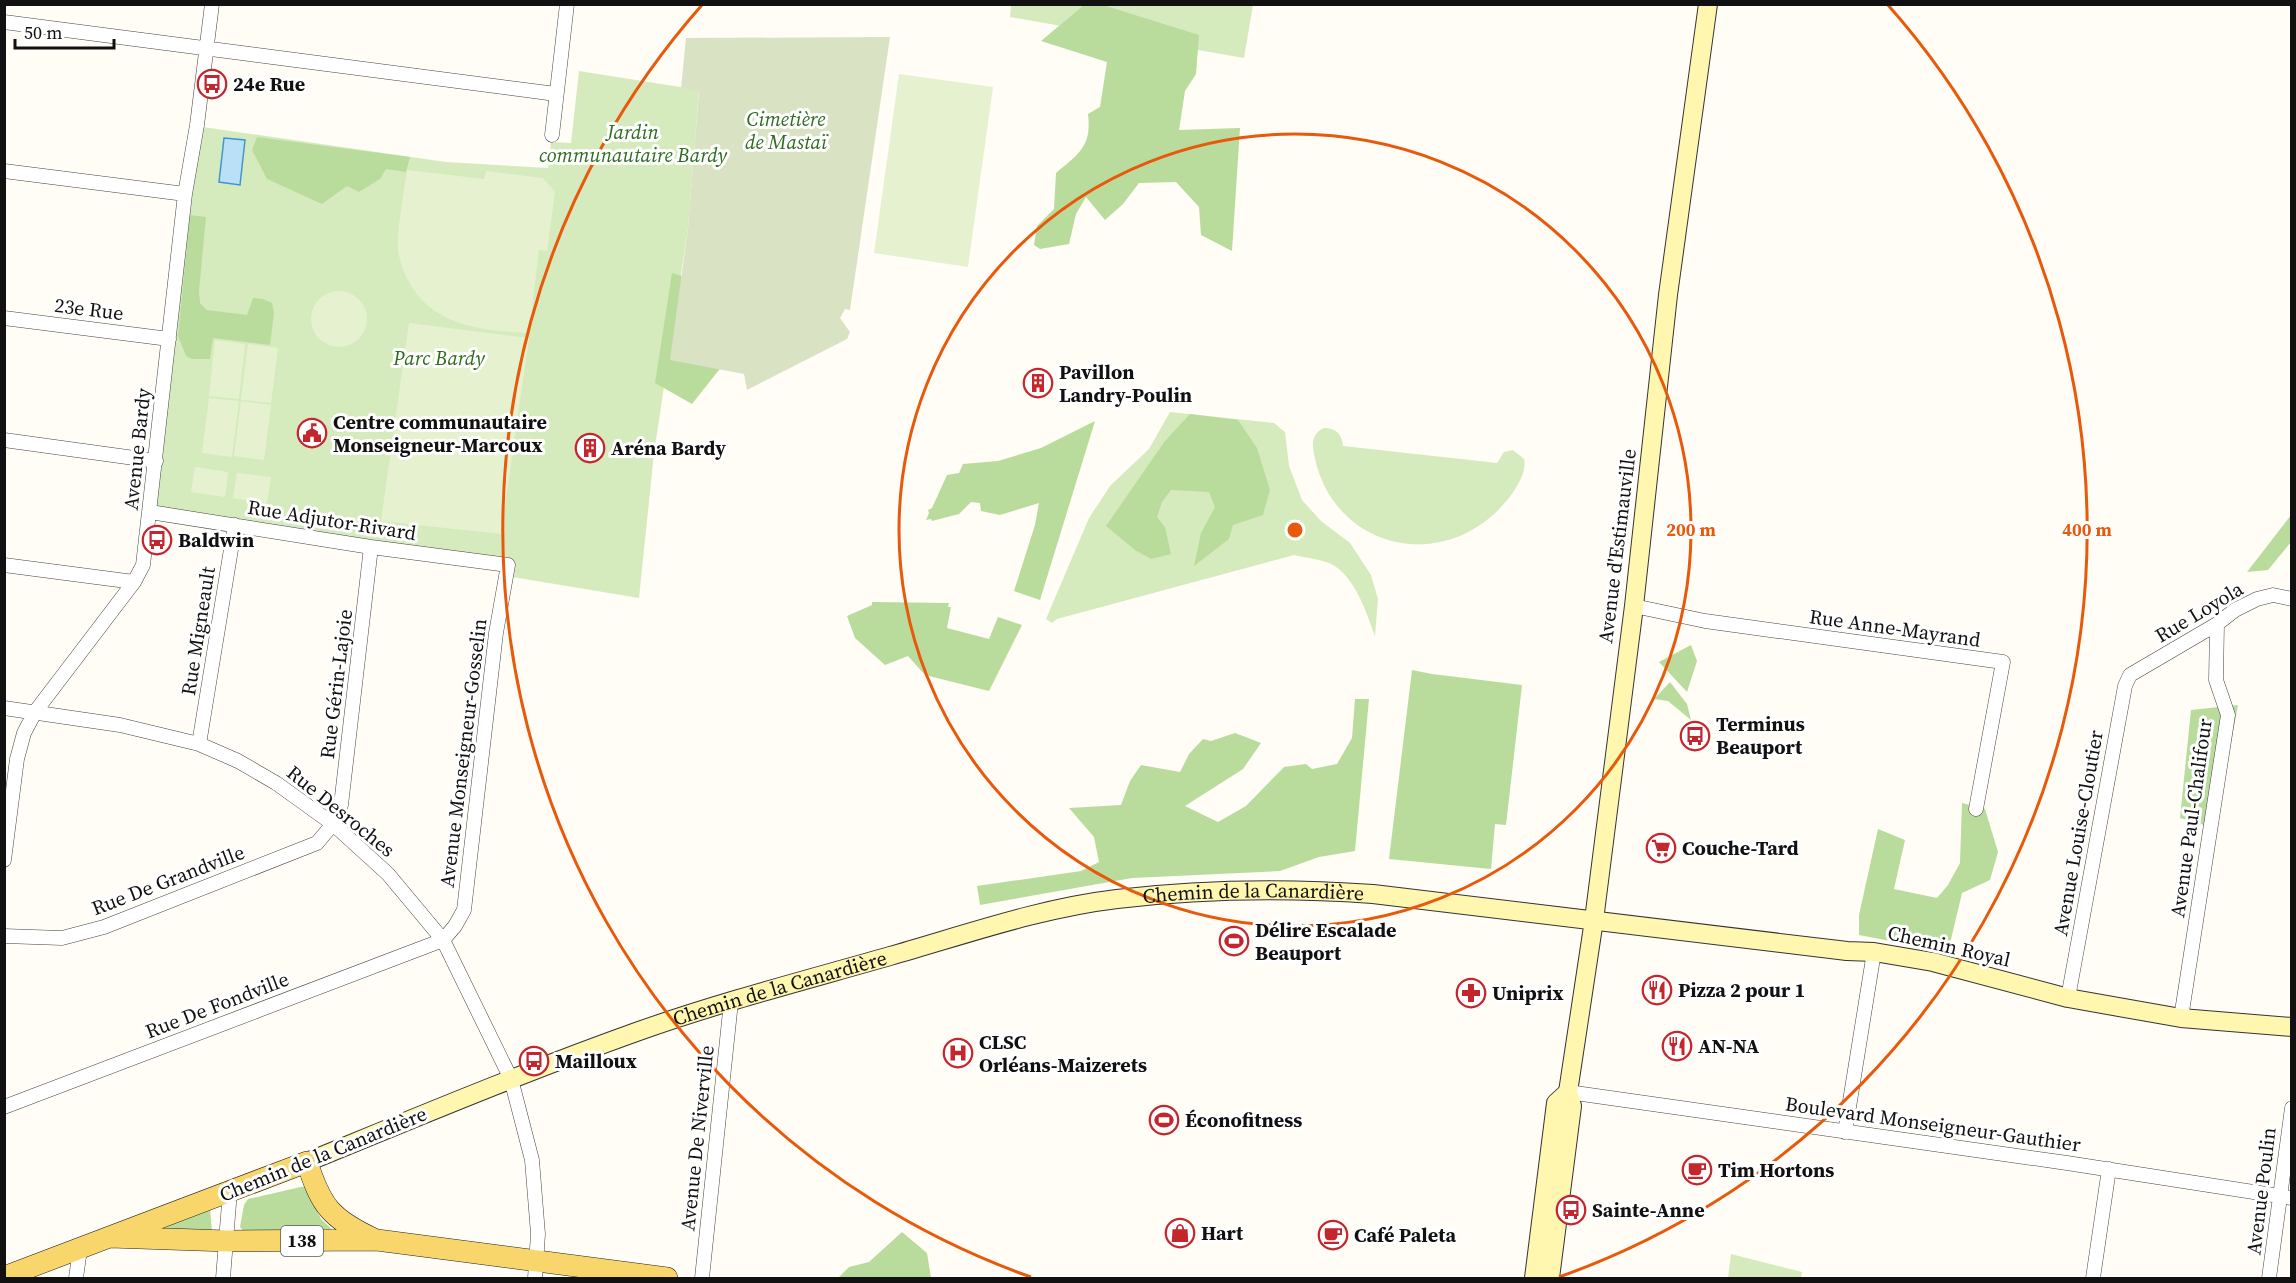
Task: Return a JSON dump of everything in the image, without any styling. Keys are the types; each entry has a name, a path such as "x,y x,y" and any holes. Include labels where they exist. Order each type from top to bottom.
{"main road":[{"name":"Avenue d'Estimauville","path":"1550,1278 1572,1106 1568,1092 1594,920 1634,606 1668,295 1708,4"},
{"name":"Chemin de la Canardière","path":"4,1277 640,1031 731,1002 1007,923 1117,899 1219,892 1322,890 1594,920"},
{"name":"Chemin Royal","path":"1594,920 1835,950 1874,952 1933,962 2068,998 2181,1018 2292,1027"},
{"name":"Avenue d'Estimauville","path":"1534,1278 1556,1102 1568,1092"},
{"name":"138","path":"307,1161 317,1192 331,1212 352,1228 377,1240"},
{"name":"138","path":"110,1237 227,1241 377,1240 536,1270 667,1278"}],"street":[{"name":"Avenue Bardy","path":"4,860 16,759 24,733 35,712 134,582 143,565 185,194 197,125 212,4"},
{"path":"552,135 567,4"},
{"path":"4,22 556,94"},
{"path":"4,171 185,194"},
{"name":"23e Rue","path":"4,318 169,339"},
{"path":"4,440 156,461"},
{"name":"Rue Adjutor-Rivard","path":"150,512 371,547 508,565"},
{"name":"Rue Migneault","path":"199,744 235,525"},
{"name":"Rue Gérin-Lajoie","path":"333,824 341,805 371,547"},
{"path":"4,565 134,582"},
{"name":"Avenue Monseigneur-Gosselin","path":"443,940 455,926 464,910 496,633 508,565"},
{"name":"Rue Loyola","path":"2130,675 2217,624 2235,610 2257,599 2273,595 2292,599"},
{"name":"Rue Anne-Mayrand","path":"1634,606 1705,621 2003,662 1976,809"},
{"name":"Avenue Paul-Chalifour","path":"2181,1018 2228,715 2216,680 2217,624"},
{"name":"Avenue Louise-Cloutier","path":"2068,998 2125,686 2130,675"},
{"name":"Rue Desroches","path":"4,708 120,724 199,744 238,761 276,783 333,824 388,874 443,940 511,1079 532,1160 538,1234 536,1270"},
{"name":"Rue De Grandville","path":"4,936 62,938 104,927 317,843 333,824"},
{"name":"Rue De Fondville","path":"4,1107 443,940"},
{"path":"1845,1132 1874,952"},
{"name":"Avenue De Niverville","path":"702,1278 731,1002"},
{"name":"Boulevard Monseigneur-Gauthier","path":"1568,1092 2109,1169 2286,1197"},
{"name":"Avenue Poulin","path":"2269,1278 2286,1197 2292,1108"},
{"path":"2093,1278 2109,1169"},
{"path":"223,1278 230,1191"},
{"path":"76,1278 80,1249"}],"green space":[{"path":"1011,5 1253,5 1244,58 1010,17"},
{"path":"1084,5 1103,5 1199,35 1196,74 1185,91 1179,130 1240,128 1232,251 1201,235 1199,207 1176,182 1139,183 1123,204 1105,220 1086,197 1076,214 1069,244 1040,249 1034,245 1037,226 1054,209 1056,173 1077,154 1086,142 1088,114 1100,107 1107,62 1041,41"},
{"name":"Cimetière de Mastaï","path":"890,37 850,310 845,309 840,318 850,332 847,339 747,390 744,374 670,360 688,228 699,91 681,88 686,38"},
{"name":"Parc Bardy","path":"579,71 699,90 688,228 654,453 639,598 506,576 508,565 150,512 185,194 203,127 446,162 548,168 551,142 571,143"},
{"path":"899,74 993,87 968,267 874,253"},
{"path":"257,137 410,157 406,172 386,169 380,179 359,192 347,186 322,204 267,179 252,150"},
{"path":"407,170 484,179 486,171 543,178 555,192 547,251 539,250 529,333 494,330 460,323 430,307 418,295 404,272 398,249"},
{"path":"190,215 206,217 199,291 200,303 207,310 247,315 253,298 272,303 274,313 270,345 213,338 210,359 192,359 186,356 178,336"},
{"path":"672,273 836,323 726,361 692,404 655,383"},
{"path":"339,291 350,293 359,299 365,308 367,319 365,330 359,339 350,345 339,347 328,345 319,339 313,330 311,319 313,308 319,299 328,293"},
{"path":"409,323 529,338 501,534 381,521"},
{"path":"215,340 245,344 239,399 209,396"},
{"path":"248,344 278,348 271,403 241,400"},
{"path":"209,398 239,401 232,457 202,453"},
{"path":"241,401 271,405 264,460 234,456"},
{"path":"1170,412 1274,423 1285,432 1289,466 1302,500 1321,521 1350,543 1371,575 1378,599 1375,636 1359,596 1347,577 1327,562 1294,555 1057,619 1052,623 1046,619 1089,518 1110,486 1149,449"},
{"path":"1190,414 1238,420 1257,448 1270,490 1263,515 1233,525 1229,539 1194,566 1201,533 1215,507 1209,492 1171,490 1162,502 1157,517 1165,527 1171,554 1151,559 1135,550 1106,526 1165,441"},
{"path":"1095,421 1040,600 1014,591 1035,525 1039,503 1000,515 981,511 980,503 971,502 959,514 932,521 931,519 926,520 928,510 932,508 947,475 959,473 963,464 998,461 1041,448"},
{"path":"1324,428 1338,432 1343,446 1497,463 1504,452 1513,450 1524,459 1524,471 1518,485 1505,503 1476,528 1449,540 1421,544 1393,541 1367,531 1344,513 1326,489 1315,459 1313,446 1316,434"},
{"path":"195,467 228,472 225,497 191,492"},
{"path":"237,473 271,477 267,503 233,498"},
{"path":"2291,515 2291,542 2268,570 2247,572"},
{"path":"872,602 949,603 948,607 951,607 947,628 989,639 998,617 1022,625 989,691 925,675 908,656 885,665 855,638 847,616 872,605"},
{"path":"1691,645 1697,661 1687,692 1659,662"},
{"path":"1412,670 1522,685 1506,825 1495,824 1491,869 1389,859"},
{"path":"1670,682 1687,704 1691,720 1668,701 1654,699"},
{"path":"1355,699 1369,699 1355,851 1319,857 1280,871 1132,878 980,905 977,886 1081,871 1099,862 1094,837 1069,808 1121,805 1130,781 1141,765 1180,772 1189,754 1203,739 1211,741 1235,733 1261,743 1243,769 1185,806 1218,822 1246,806 1284,767 1306,764 1312,769 1337,764 1352,738"},
{"path":"2238,705 2215,828 2180,818 2191,710"},
{"path":"1962,803 1985,809 1998,852 1990,880 1962,893 1948,952 1859,935 1859,915 1878,829 1905,840 1894,889 1937,898 1948,885 1960,863"},
{"path":"305,1186 321,1219 337,1234 246,1234 240,1227 244,1205 248,1199"},
{"path":"210,1207 212,1233 144,1237"},
{"path":"902,1232 927,1253 931,1278 838,1278 849,1267 869,1262"},
{"path":"1731,1254 1802,1272 1801,1278 1728,1278"}],"water":[{"path":"224,138 245,140 240,185 219,182"}],"place":[{"name":"24e Rue","path":"212,84"},
{"name":"Pavillon Landry-Poulin","path":"1038,383"},
{"name":"Centre communautaire Monseigneur-Marcoux","path":"312,433"},
{"name":"Aréna Bardy","path":"590,448"},
{"name":"Baldwin","path":"157,540"},
{"name":"Terminus Beauport","path":"1695,736"},
{"name":"Couche-Tard","path":"1661,848"},
{"name":"Délire Escalade Beauport","path":"1234,941"},
{"name":"Pizza 2 pour 1","path":"1657,990"},
{"name":"Uniprix","path":"1471,993"},
{"name":"AN-NA","path":"1677,1046"},
{"name":"CLSC Orléans-Maizerets","path":"958,1053"},
{"name":"Mailloux","path":"534,1061"},
{"name":"Éconofitness","path":"1164,1120"},
{"name":"Tim Hortons","path":"1697,1170"},
{"name":"Sainte-Anne","path":"1571,1210"},
{"name":"Hart","path":"1180,1233"},
{"name":"Café Paleta","path":"1333,1235"}],"park label":[{"name":"Jardin communautaire Bardy","path":"633,144"}]}
